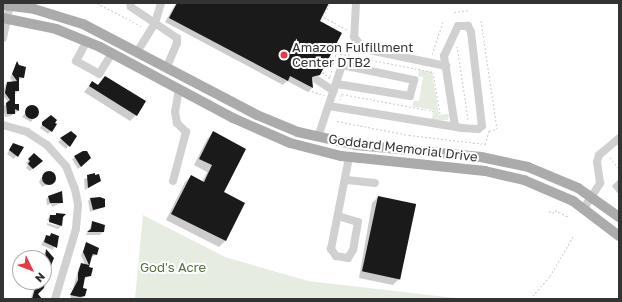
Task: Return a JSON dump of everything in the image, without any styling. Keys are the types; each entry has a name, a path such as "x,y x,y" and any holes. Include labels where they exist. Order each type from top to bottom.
{"main road":[{"name":"Goddard Memorial Drive","path":"6,5 34,9 71,19 167,67 267,120 318,137 356,145 502,160 548,173 592,196 619,217"},
{"name":"Goddard Memorial Drive","path":"5,18 56,29 87,41 269,135 301,146 349,157 505,175 550,189 584,208 619,236"}],"street":[{"path":"123,3 131,5 154,23 177,38 177,44 167,67"},
{"path":"356,3 354,37 364,49 446,66"},
{"path":"3,38 6,5"},
{"path":"137,52 154,23 157,5"},
{"path":"329,106 455,126 478,129 482,126 471,32 468,26 458,26 444,56 455,126"},
{"path":"87,41 76,61 99,74 112,53"},
{"path":"316,82 326,87 337,88 410,96 414,80 342,65 337,88 318,137"},
{"path":"173,181 186,132 177,123 175,112 179,89"},
{"path":"3,126 27,132 47,145 66,166 75,190 78,205 76,229 55,299"},
{"path":"584,208 600,182 597,162 599,155 619,138"},
{"path":"338,216 358,222 353,250 348,258 336,256 331,249 338,216 347,180 349,157"},
{"path":"347,180 375,183"}],"path":[{"path":"97,3 141,26"},
{"path":"321,20 330,3"},
{"path":"454,12 470,10"},
{"path":"324,17 347,29 350,45 348,56"},
{"path":"432,54 444,20"},
{"path":"334,28 337,24"},
{"path":"457,44 468,119"},
{"path":"322,72 337,88 340,103"},
{"path":"291,80 298,85 327,96"},
{"path":"337,88 433,111"},
{"path":"607,153 619,169"},
{"path":"549,211 554,213 555,210 569,217"},
{"path":"530,299 550,276 574,235"}],"green space":[{"path":"419,70 432,72 439,115 449,114 448,120 432,120 433,110 343,94 412,106 414,101 419,101 423,77 418,76"},
{"name":"God's Acre","path":"143,215 225,257 308,281 464,299 135,299"}],"building":[{"name":"Amazon Fulfillment Center DTB2","path":"177,3 329,3 320,21 342,33 320,75 312,77 313,88 290,76 288,81 169,18"},
{"path":"17,61 19,65 26,67 24,78 19,77 19,91 15,91 15,104 19,104 19,111 15,109 15,114 7,114 6,103 10,100 5,93 7,82 17,81 12,74"},
{"path":"105,76 146,101 137,116 89,86 92,81 98,85"},
{"path":"32,105 37,107 39,112 37,117 32,119 27,117 25,112 27,107"},
{"path":"51,115 57,120 55,123 57,124 52,132 42,125 42,122"},
{"path":"71,131 77,136 70,147 60,138"},
{"path":"213,131 246,149 224,192 245,203 226,241 171,214 191,175 204,182 212,165 199,159"},
{"path":"13,143 24,147 18,157 9,150"},
{"path":"83,151 87,151 91,158 81,167 74,156"},
{"path":"34,153 43,161 33,169 28,164 30,161 28,159"},
{"path":"49,171 54,173 56,178 54,183 49,185 44,183 42,178 44,173"},
{"path":"95,173 95,175 99,174 101,181 88,188 87,175"},
{"path":"62,191 63,203 50,203 48,196"},
{"path":"378,196 416,204 400,279 362,271"},
{"path":"100,197 105,199 105,207 93,210 90,198"},
{"path":"56,213 66,214 63,217 62,226 49,222 50,215 56,215"},
{"path":"92,221 105,225 104,232 87,232 91,229"},
{"path":"51,233 59,236 57,248 44,242 46,235 50,236"},
{"path":"86,242 99,248 97,255 93,254 92,256 89,267 93,268 91,276 85,277 83,288 87,289 85,296 80,297 70,295 78,280 78,273 81,263 89,265 83,252"},
{"path":"35,290 42,290 38,294 42,299 32,299"}],"place":[{"name":"Amazon Fulfillment Center DTB2","path":"284,55"}]}
